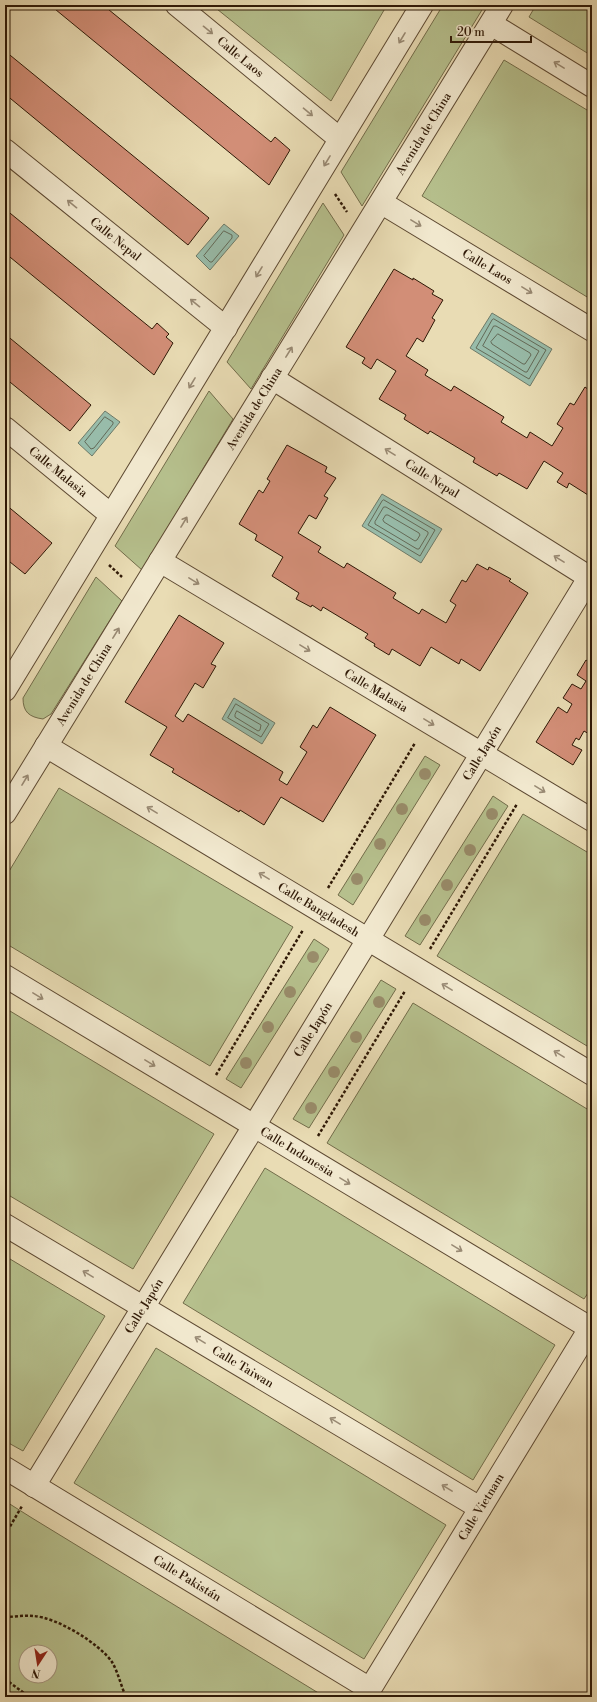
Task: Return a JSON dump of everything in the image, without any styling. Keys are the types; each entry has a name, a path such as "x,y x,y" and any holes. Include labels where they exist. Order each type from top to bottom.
{"street":[{"name":"Calle Laos","path":"178,5 340,139"},
{"path":"5,690 422,5"},
{"name":"Avenida de China","path":"5,813 272,378 382,203 502,5"},
{"path":"491,24 592,86"},
{"name":"Calle Nepal","path":"5,150 226,328"},
{"name":"Calle Laos","path":"382,203 592,330"},
{"name":"Calle Nepal","path":"272,378 591,577"},
{"name":"Calle Malasia","path":"5,428 111,515"},
{"name":"Calle Malasia","path":"160,561 592,820"},
{"name":"Calle Japón","path":"34,1486 591,577"},
{"name":"Calle Bangladesh","path":"46,746 592,1074"},
{"name":"Calle Indonesia","path":"5,976 591,1326"},
{"name":"Calle Taiwan","path":"5,1225 480,1508"},
{"name":"Calle Vietnam","path":"370,1689 591,1326"},
{"name":"Calle Pakistán","path":"5,1468 370,1689"}],"path":[{"path":"321,172 362,235"},
{"path":"91,549 140,593"},
{"path":"5,1535 34,1486"},
{"path":"5,1617 34,1616 46,1619 74,1631 100,1648 112,1663 126,1697"},
{"path":"5,1679 24,1693 33,1697"}],"shaded area":[{"path":"212,5 387,5 331,101"},
{"path":"443,5 485,5 362,206 341,172"},
{"path":"536,5 592,5 592,56 529,17"},
{"path":"504,60 592,113 592,300 422,196"},
{"path":"323,203 344,235 251,389 227,362"},
{"path":"209,391 233,419 142,570 115,546"},
{"path":"96,577 122,601 51,714 43,719 34,717 28,713 24,707 23,698"},
{"path":"425,756 440,765 353,905 338,895"},
{"path":"59,788 293,927 210,1066 5,943 5,878"},
{"path":"493,796 508,806 420,945 405,936"},
{"path":"523,814 592,855 592,1049 437,956"},
{"path":"314,939 329,949 241,1088 226,1079"},
{"path":"381,980 396,989 309,1128 293,1119"},
{"path":"413,1003 592,1112 592,1287 584,1299 327,1143"},
{"path":"5,1008 214,1134 133,1269 5,1193"},
{"path":"265,1168 555,1345 473,1480 183,1303"},
{"path":"5,1256 105,1316 23,1451 5,1441"},
{"path":"156,1348 446,1525 364,1659 74,1483"},
{"path":"5,1501 32,1518 325,1697 5,1697"}],"water":[{"path":"224,224 239,236 210,270 196,256"},
{"path":"492,313 552,349 530,386 470,348"},
{"path":"105,411 120,422 92,456 78,443"},
{"path":"382,494 442,529 421,563 362,526"},
{"path":"234,698 275,723 262,744 222,719"}],"building":[{"path":"50,5 103,5 271,142 275,137 290,150 269,185"},
{"path":"5,51 209,218 188,245 5,94"},
{"path":"5,209 152,329 157,323 169,334 166,337 173,343 154,375 5,253"},
{"path":"394,269 413,280 413,278 434,291 432,294 443,300 432,318 435,320 423,342 417,338 406,356 428,370 425,375 451,391 454,386 504,417 501,422 527,438 530,432 552,446 563,428 557,424 570,403 574,405 585,387 592,392 592,489 588,495 569,483 567,488 557,482 563,473 544,461 527,489 499,473 497,476 473,462 475,458 430,431 428,434 404,419 406,415 379,399 396,371 377,359 371,369 362,363 365,358 346,347"},
{"path":"5,334 91,405 70,431 5,378"},
{"path":"287,445 327,467 325,472 336,478 324,496 328,498 316,519 309,515 298,533 321,547 318,552 344,568 347,563 396,593 393,598 419,614 422,609 446,623 456,605 450,601 462,580 466,582 477,564 488,570 489,567 511,579 509,581 528,593 480,671 461,659 459,664 431,647 420,666 392,649 389,655 374,646 375,644 365,638 368,634 323,607 321,611 312,605 311,607 296,599 299,593 272,576 283,557 255,540 257,535 239,524 259,490 263,493 270,481 267,479"},
{"path":"5,504 52,543 25,574 5,558"},
{"path":"179,615 224,643 211,664 216,666 203,688 195,683 175,716 183,722 188,714 283,772 279,780 287,785 307,752 300,747 313,725 317,728 330,707 376,735 323,822 281,797 264,825 240,810 239,812 172,772 174,769 150,755 167,727 125,702"},
{"path":"586,660 592,664 592,729 589,734 584,731 579,740 576,738 572,745 582,750 573,765 536,742 558,707 567,713 572,704 563,698 572,684 581,689 586,681 577,675"}]}
